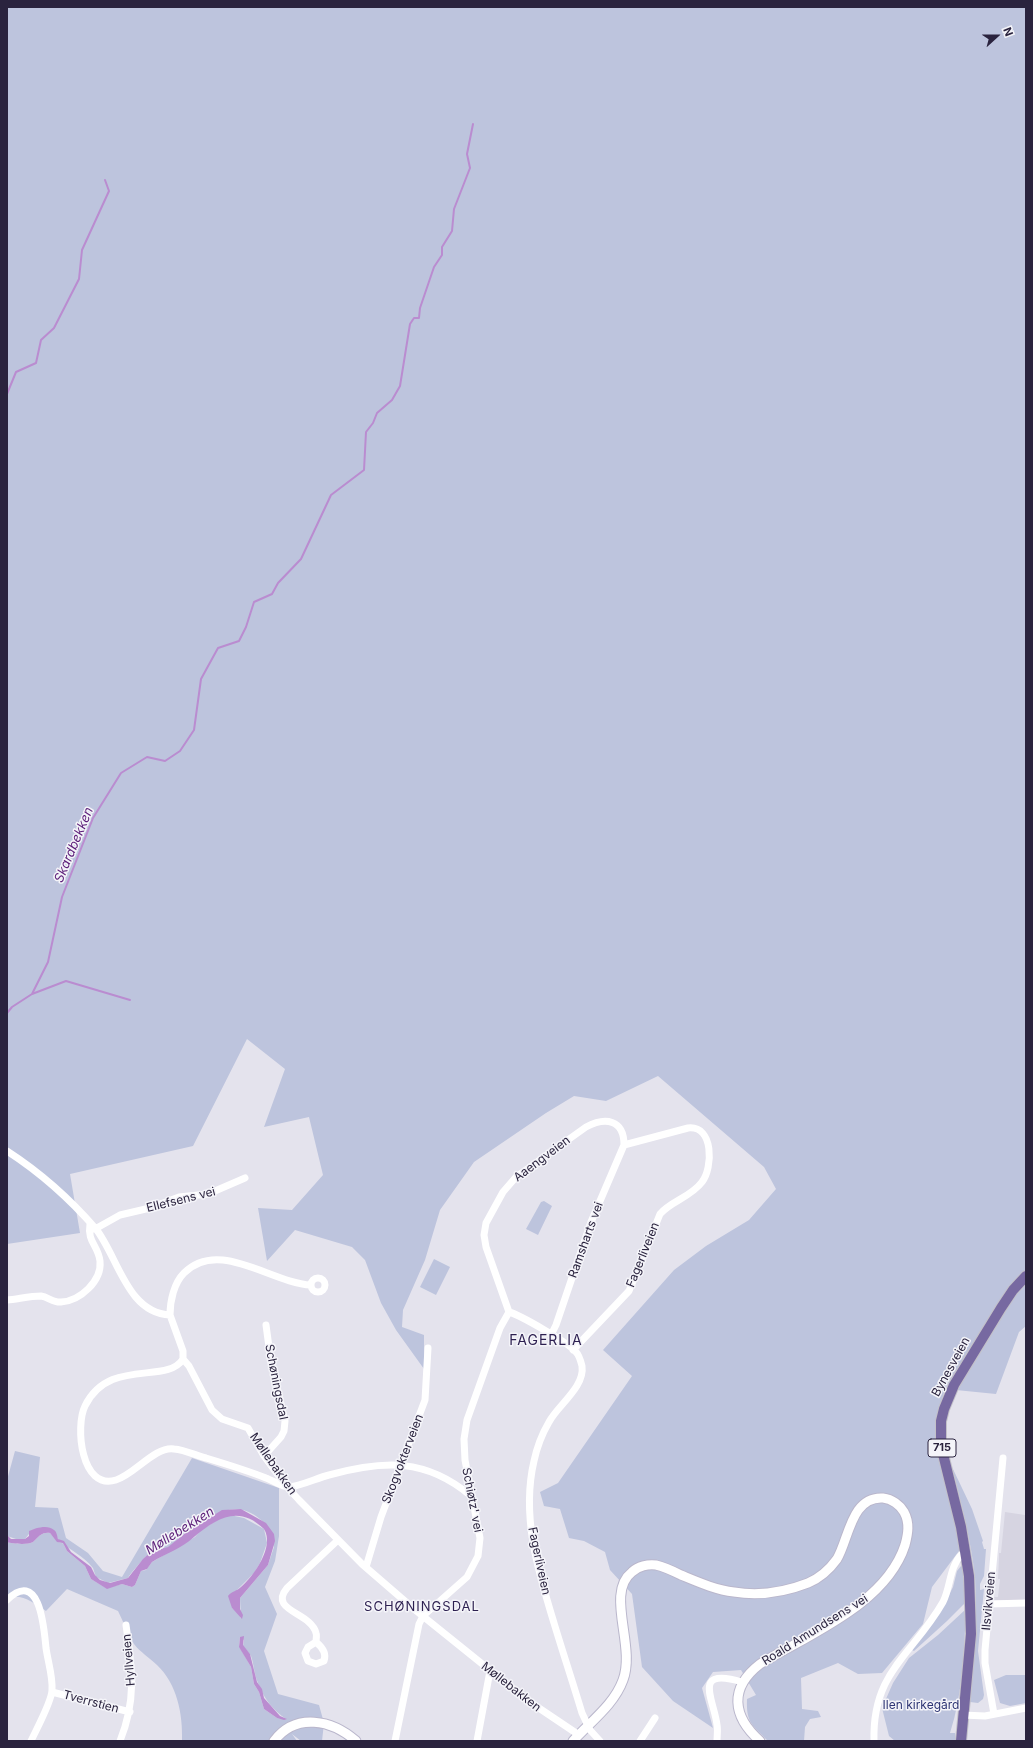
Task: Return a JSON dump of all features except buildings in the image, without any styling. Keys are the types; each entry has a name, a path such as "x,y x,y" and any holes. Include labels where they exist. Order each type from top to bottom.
{"main road":[{"name":"Bynesveien","path":"961,1741 970,1634 969,1576 961,1527 941,1446 940,1434 944,1409 954,1385 1001,1308 1026,1276"}],"street":[{"name":"Aaengveien","path":"509,1312 486,1247 484,1236 486,1223 503,1192 516,1176 528,1166 595,1122 605,1120 617,1125 623,1134 624,1145"},
{"name":"Fagerliveien","path":"588,1725 580,1708 534,1553 530,1517 532,1469 538,1446 549,1421 578,1383 582,1375 581,1362 573,1350 628,1291 660,1214 669,1205 698,1187 707,1173 708,1146 706,1137 698,1129 688,1128 624,1145"},
{"name":"Ramsharts vei","path":"551,1335 556,1325 591,1222 624,1145"},
{"path":"7,1152 60,1192 92,1226 136,1296 150,1309 163,1315 170,1315 173,1292 178,1280 194,1264 207,1259 220,1259 292,1281 311,1285"},
{"name":"Ellefsens vei","path":"92,1226 120,1215 179,1198 208,1194 245,1178"},
{"path":"7,1300 40,1296 61,1302 86,1292 97,1277 100,1264 98,1254 88,1232 92,1226"},
{"path":"509,1312 551,1335 573,1350"},
{"name":"Schiøtz' vei","path":"395,1741 415,1637 423,1616 463,1581 476,1562 480,1546 480,1538 464,1460 465,1432 500,1328 509,1312"},
{"name":"Møllebakken","path":"170,1315 183,1351 183,1359 189,1366 215,1414 222,1419 248,1428 264,1456 287,1487 366,1567 490,1671 576,1738"},
{"name":"Schøningsdal","path":"264,1456 284,1432 284,1421 268,1347 266,1325"},
{"name":"Skogvokterveien","path":"366,1567 381,1517 425,1400 428,1348"},
{"path":"183,1359 171,1368 121,1376 112,1379 94,1392 86,1404 81,1421 85,1459 90,1472 97,1478 106,1481 117,1480 158,1453 173,1449 253,1473 287,1487 349,1471 400,1465 421,1468 436,1472 449,1479 471,1496"},
{"name":"Ilsvikveien","path":"994,1714 985,1663 1003,1458"},
{"name":"Roald Amundsens vei","path":"576,1738 612,1700 620,1687 625,1673 628,1658 620,1596 624,1580 632,1571 643,1566 655,1565 702,1583 735,1592 758,1594 790,1589 811,1582 822,1576 831,1566 840,1553 855,1515 865,1503 871,1500 884,1498 898,1504 906,1517 908,1530 907,1538 895,1566 879,1588 862,1603 760,1664 749,1673 742,1682"},
{"path":"316,1642 316,1633 311,1624 285,1606 282,1602 282,1596 287,1588 338,1540"},
{"path":"874,1741 874,1714 882,1689 896,1665 934,1616 948,1591 954,1564 962,1554 966,1554"},
{"path":"7,1600 14,1593 21,1591 34,1597 39,1604 52,1692 31,1741"},
{"path":"989,1604 1026,1603"},
{"name":"Hyllveien","path":"120,1741 130,1712 133,1689 132,1664 126,1625"},
{"path":"477,1741 490,1671"},
{"path":"717,1741 717,1724 709,1699 709,1687 713,1682 720,1678 742,1682 738,1698 740,1714 745,1726 760,1741"},
{"name":"Tverrstien","path":"52,1692 130,1712"},
{"path":"963,1715 976,1716 1026,1708"},
{"path":"640,1741 655,1718"},
{"path":"274,1741 280,1734 294,1725 313,1721 332,1725 356,1741"},
{"path":"588,1725 600,1741"}],"shaded area":[{"path":"241,1509 266,1523 274,1534 275,1541 268,1565 240,1598 240,1609 243,1615 242,1619 232,1608 228,1596 252,1576 262,1560 267,1544 267,1536 264,1529 254,1521 245,1517 228,1517 219,1520 202,1530 189,1541 152,1562 147,1569 141,1571 135,1585 132,1587 122,1584 107,1589 91,1579 85,1566 67,1551 63,1543 57,1542 50,1533 42,1534 33,1542 28,1544 7,1542 7,1535 11,1539 25,1539 29,1536 29,1531 42,1527 51,1528 56,1532 58,1539 64,1541 71,1552 91,1567 95,1575 100,1580 110,1583 128,1578 143,1559 152,1551 168,1547 188,1531 222,1510"},
{"path":"1005,1512 1025,1515 1026,1513 1026,1600 994,1600 993,1597 998,1597 1000,1579 998,1579 999,1553 1001,1553"},
{"path":"244,1636 243,1645 250,1654 257,1682 262,1689 264,1698 280,1716 287,1719 284,1720 277,1718 264,1709 259,1692 254,1684 251,1667 239,1647 240,1637"}],"green space":[{"path":"7,7 1026,7 1026,1271 997,1308 945,1389 938,1414 950,1497 960,1545 959,1551 932,1587 923,1624 882,1673 858,1674 838,1663 801,1678 802,1709 818,1711 821,1717 810,1719 805,1727 804,1741 768,1741 754,1727 749,1719 747,1699 756,1695 741,1670 713,1672 702,1688 713,1728 673,1701 642,1667 632,1594 610,1570 605,1552 584,1541 569,1538 560,1509 544,1506 540,1492 558,1483 632,1376 603,1350 674,1270 706,1246 749,1220 776,1189 764,1167 658,1076 606,1101 574,1096 546,1113 474,1162 440,1210 425,1260 403,1310 402,1327 424,1335 424,1369 396,1330 381,1303 365,1260 352,1247 295,1230 267,1261 258,1208 292,1210 323,1175 309,1117 264,1127 285,1069 247,1039 193,1146 70,1174 80,1233 7,1244"},
{"path":"544,1201 552,1206 538,1235 526,1229 541,1202"},
{"path":"434,1259 450,1267 436,1295 420,1287"},
{"path":"1026,1282 1026,1326 1019,1332 996,1394 956,1390 1017,1292"},
{"path":"15,1451 40,1457 35,1507 58,1508 66,1538 88,1553 103,1571 122,1577 192,1458 279,1488 279,1536 275,1561 265,1587 277,1614 264,1651 278,1694 319,1705 324,1723 322,1741 301,1741 292,1734 297,1741 182,1741 180,1710 174,1690 164,1673 134,1644 118,1611 67,1589 46,1611 23,1598 7,1598 7,1542 28,1544 44,1533 50,1533 58,1542 62,1543 50,1528 32,1530 25,1539 16,1539 7,1536 7,1480","holes":["233,1509 242,1510 251,1513 261,1520 267,1529 274,1547 268,1565 240,1598 241,1619 240,1615 232,1608 237,1590 254,1573 260,1563 267,1543 264,1529 244,1518 230,1515 219,1519 201,1530 195,1537 152,1562 146,1570 141,1571 135,1585 132,1587 122,1584 106,1588 91,1579 85,1566 67,1551 63,1544 89,1564 93,1568 96,1577 108,1583 128,1578 150,1553 169,1547 185,1533 205,1520 223,1511","240,1637 244,1640 243,1646 251,1656 260,1689 273,1708 286,1719 277,1718 264,1709 259,1692 254,1684 251,1667 239,1646"]},
{"path":"952,1467 972,1509 983,1541 984,1549 986,1549 984,1576 980,1584 980,1590 984,1589 978,1651 984,1695 983,1699 978,1703 970,1702 976,1624 975,1577 968,1535"},
{"path":"961,1566 964,1568 966,1602 914,1651 912,1650 942,1609 953,1587 957,1571"},
{"name":"Ilen kirkegård","path":"966,1609 958,1703 950,1733 955,1733 956,1741 895,1741 889,1736 882,1708 893,1683 909,1658 938,1635"},
{"path":"1006,1675 1026,1675 1026,1703 1010,1706 1000,1703 994,1680"}],"waterway":[{"name":"Skardbekken","path":"7,1013 12,1007 32,994 48,962 62,897 93,818 121,773 147,757 165,761 180,751 194,730 201,679 218,648 239,641 246,627 254,602 272,594 278,583 301,559 331,495 364,470 366,432 373,423 377,413 392,400 400,386 410,324 414,318 419,318 420,308 434,267 442,255 442,247 452,231 454,209 470,168 467,154 473,124"},
{"path":"7,394 16,372 36,363 41,340 54,328 79,279 82,250 109,191 105,180"},
{"path":"32,994 66,981 130,1000"}],"district":[{"name":"FAGERLIA","path":"546,1341"},
{"name":"SCHØNINGSDAL","path":"422,1607"}],"water label":[{"name":"Møllebekken","path":"180,1531"}]}
